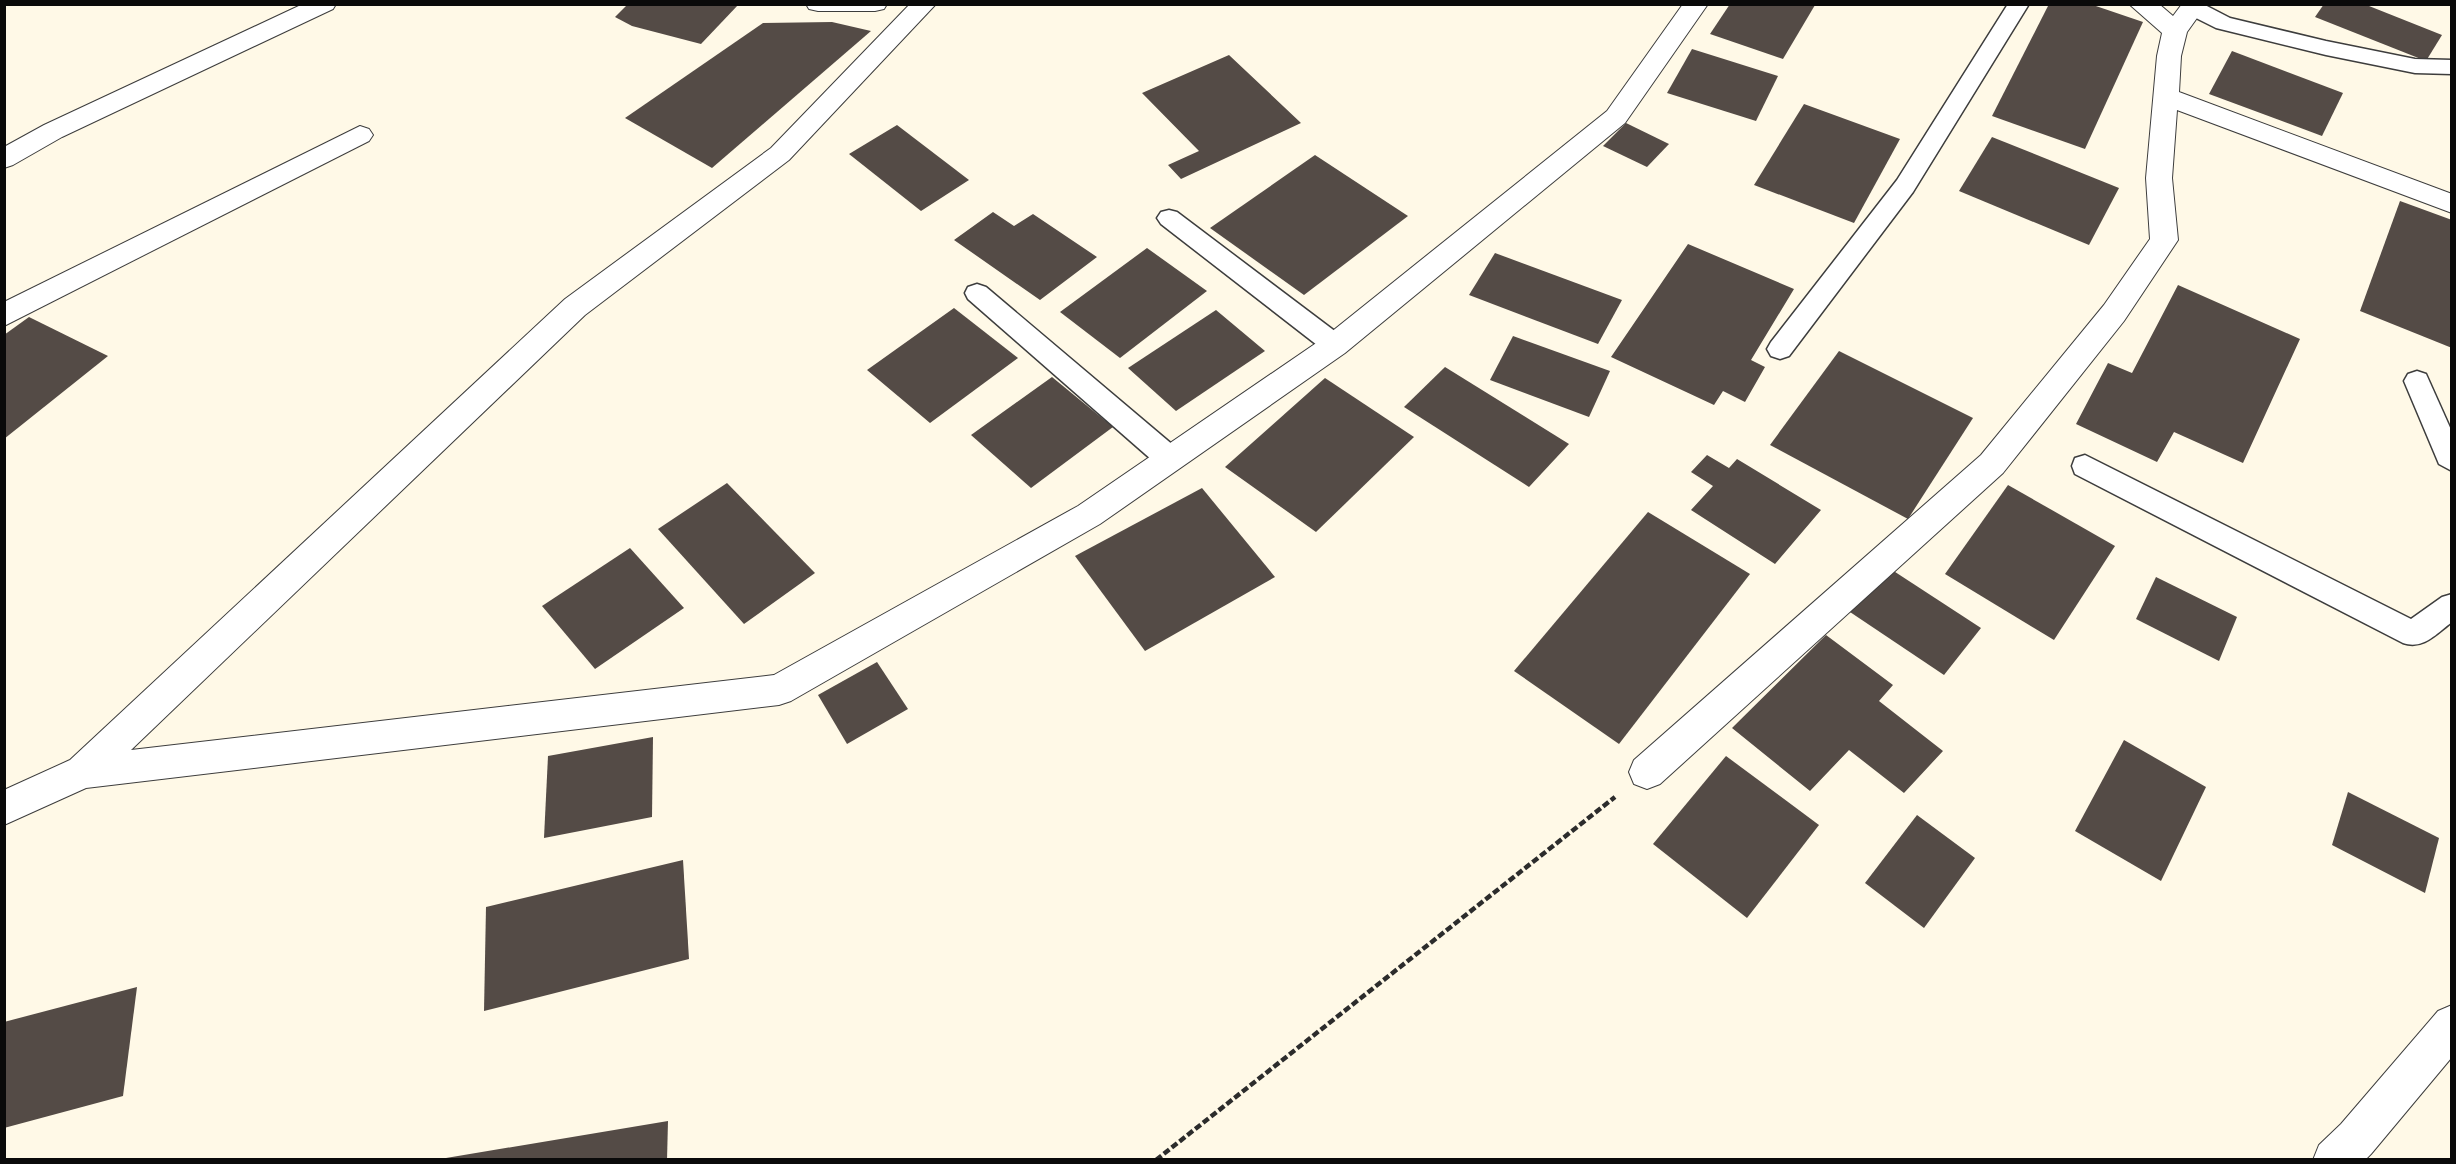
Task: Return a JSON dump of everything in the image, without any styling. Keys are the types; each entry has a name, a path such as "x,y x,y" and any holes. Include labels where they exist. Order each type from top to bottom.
{"street":[{"path":"4,159 53,131 324,4"},
{"path":"818,4 875,4"},
{"path":"82,772 575,308 780,154 924,4"},
{"path":"4,808 82,772 779,690 1089,515 1335,345 1616,117 1696,4"},
{"path":"1647,772 1992,465 2114,313 2164,240 2158,178 2169,56 2188,14 2154,12 2140,4"},
{"path":"2165,96 2451,204"},
{"path":"4,315 360,135"},
{"path":"2334,1160 2356,1139 2451,1025"}],"lane":[{"path":"1780,349 1905,186 2019,4"},
{"path":"2188,14 2325,48 2415,66 2451,67"},
{"path":"1169,218 1335,345"},
{"path":"977,293 1170,459"},
{"path":"2417,381 2451,460"},
{"path":"2085,466 2413,634 2451,606"}],"path":[{"path":"1156,1160 1647,772"}],"building":[{"path":"628,4 739,4 701,44 632,26 615,17"},
{"path":"1730,4 1815,5 1783,59 1710,34"},
{"path":"2049,4 2090,4 2143,22 2085,149 1992,116"},
{"path":"2324,4 2364,4 2442,35 2426,61 2315,17"},
{"path":"832,22 871,31 712,168 625,118 763,23"},
{"path":"1692,49 1778,76 1756,121 1667,93"},
{"path":"2232,51 2343,93 2322,136 2209,94"},
{"path":"1229,55 1301,123 1181,179 1168,165 1199,151 1142,93"},
{"path":"1804,104 1900,139 1854,223 1754,185"},
{"path":"1626,123 1669,144 1647,167 1603,146"},
{"path":"897,125 969,180 921,211 849,154"},
{"path":"1992,137 2119,188 2089,245 1959,191"},
{"path":"1315,155 1408,216 1304,295 1210,228"},
{"path":"2400,201 2452,220 2452,348 2360,311"},
{"path":"993,212 1014,226 1033,214 1097,257 1040,300 954,240"},
{"path":"1688,244 1794,289 1751,360 1765,367 1745,402 1723,391 1714,405 1611,357"},
{"path":"1147,248 1207,291 1120,358 1060,312"},
{"path":"1495,253 1622,300 1598,344 1469,295"},
{"path":"2178,285 2300,339 2243,463 2174,432 2157,462 2076,424 2108,363 2132,373"},
{"path":"954,308 1018,358 930,423 867,370"},
{"path":"1216,310 1265,351 1176,411 1128,368"},
{"path":"29,317 108,356 4,439 4,335"},
{"path":"1513,336 1610,371 1589,417 1490,380"},
{"path":"1839,351 1973,418 1908,519 1770,445"},
{"path":"1445,367 1569,444 1529,487 1404,407"},
{"path":"1052,377 1113,427 1031,488 971,435"},
{"path":"1325,378 1414,437 1316,532 1225,467"},
{"path":"1707,455 1729,468 1737,459 1821,510 1775,564 1691,510 1713,486 1691,472"},
{"path":"727,483 815,573 744,624 658,529"},
{"path":"2008,485 2115,546 2054,640 1945,574"},
{"path":"1202,488 1275,577 1145,651 1075,556"},
{"path":"1648,512 1750,574 1619,744 1514,671"},
{"path":"630,548 684,608 595,669 542,606"},
{"path":"1889,568 1981,628 1944,675 1850,612"},
{"path":"2156,577 2237,617 2219,661 2136,619"},
{"path":"1826,635 1893,685 1879,701 1943,751 1904,793 1849,750 1810,791 1732,728"},
{"path":"877,662 908,709 847,744 818,695"},
{"path":"653,737 652,817 544,838 548,756"},
{"path":"2124,740 2206,787 2161,881 2075,831"},
{"path":"1726,756 1819,825 1747,918 1653,844"},
{"path":"2348,792 2439,838 2425,893 2332,845"},
{"path":"1917,815 1975,858 1924,928 1865,883"},
{"path":"683,860 689,959 484,1011 486,907"},
{"path":"137,987 123,1096 4,1128 4,1022"},
{"path":"668,1121 667,1160 446,1160 446,1158"}]}
